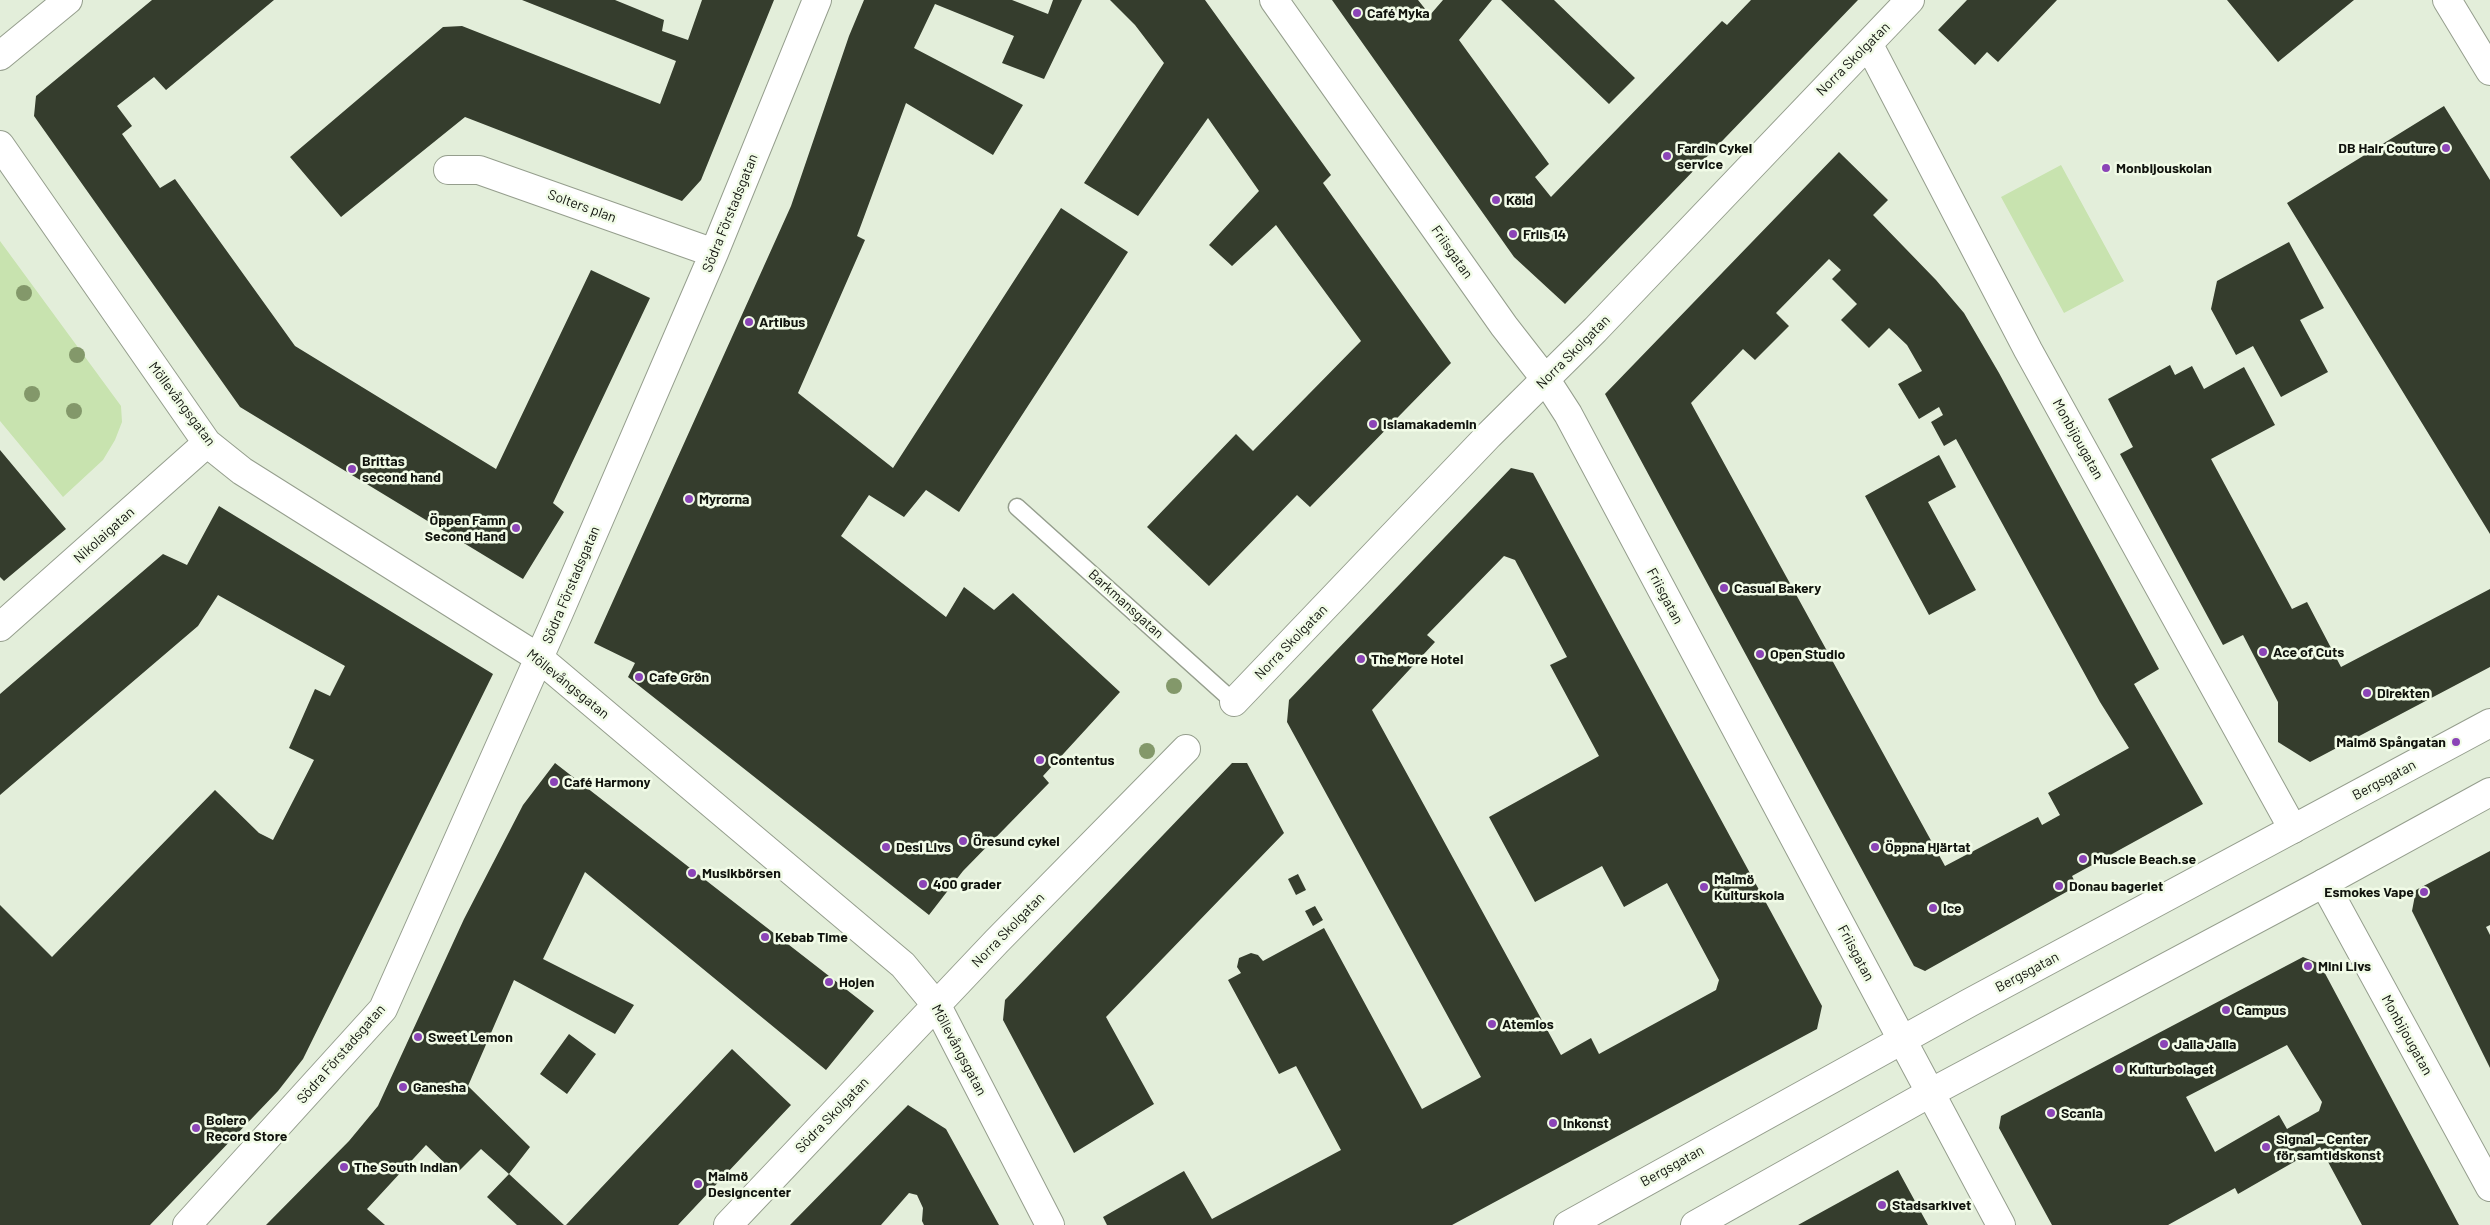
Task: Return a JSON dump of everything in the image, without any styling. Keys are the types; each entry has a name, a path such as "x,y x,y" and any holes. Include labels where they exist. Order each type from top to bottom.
{"street":[{"path":"0,56 68,0"},
{"name":"Södra Förstadsgatan","path":"187,1225 383,1009 539,658 714,253 817,0"},
{"name":"Friisgatan","path":"1274,0 1504,326 1546,380 1568,414 2001,1225"},
{"name":"Norra Skolgatan","path":"1234,702 1489,435 1546,380 1819,94 1869,45 1910,0"},
{"path":"2448,0 2490,71"},
{"name":"Monbijougatan","path":"1869,45 2028,350 2294,829"},
{"name":"Möllevångsgatan","path":"0,145 207,442 242,471 539,658 903,965 936,1006 1050,1225"},
{"name":"Solters plan","path":"448,170 479,170 714,253"},
{"name":"Nikolaigatan","path":"0,627 207,442"},
{"name":"Bergsgatan","path":"1568,1225 1901,1040 2490,723"},
{"name":"Norra Skolgatan","path":"936,1006 997,941 1186,749"},
{"path":"1695,1225 1930,1093 2324,884 2490,792"},
{"name":"Monbijougatan","path":"2324,884 2490,1187"},
{"name":"Södra Skolgatan","path":"728,1225 936,1006"}],"lane":[{"name":"Barkmansgatan","path":"1017,507 1234,702"}],"green space":[{"path":"2061,165 2124,281 2064,313 2001,197"},
{"path":"0,241 121,406 122,422 115,440 103,460 63,497 0,421"}],"building":[{"path":"152,0 274,0 166,90 154,77 117,106 132,126 122,134 160,188 175,179 295,346 496,469 591,270 650,298 553,503 564,512 523,579 240,407 34,116 36,96"},
{"path":"522,0 615,0 664,20 662,31 688,40 702,0 774,0 701,180 682,201 465,117 341,217 290,157 443,27 462,26 660,104 676,61"},
{"path":"864,0 1012,0 1048,14 1053,0 1082,0 1044,79 1002,63 1014,36 935,4 914,48 1023,105 993,155 906,103 857,236 865,240 798,393 893,468 1061,208 1128,252 959,512 926,490 904,517 869,495 841,536 946,617 964,587 994,610 1013,593 1120,692 1043,776 1049,783 963,871 929,915 628,677 635,663 594,643 791,206 849,36"},
{"path":"1110,0 1205,0 1331,175 1323,183 1451,363 1310,507 1297,495 1209,586 1147,527 1236,434 1253,451 1361,341 1276,225 1232,266 1209,245 1259,191 1208,118 1138,216 1084,183 1164,63 1135,25"},
{"path":"1332,0 1418,0 1430,15 1443,0 1492,0 1459,40 1549,164 1535,177 1551,197 1722,21 1727,25 1751,0 1858,0 1565,304 1514,257"},
{"path":"1501,0 1554,0 1635,78 1609,104"},
{"path":"1967,0 2057,0 1998,62 1987,52 1975,65 1938,30"},
{"path":"2227,0 2354,0 2278,62"},
{"path":"2444,106 2490,180 2490,534 2287,203"},
{"path":"1839,152 1888,200 1873,215 1936,280 1964,313 1999,373 2159,669 2134,684 2203,804 2072,876 2077,886 1925,971 1914,966 1605,394","holes":["1829,259 1841,270 1832,279 1857,304 1841,320 1869,348 1889,328 1907,345 1922,371 1898,384 1919,419 1939,407 1943,415 1931,422 1944,446 1956,439 2100,702 2129,748 2048,793 2060,815 2042,825 2038,817 1945,866 1691,403 1743,349 1755,360 1789,326 1776,313"]},
{"path":"2289,242 2324,308 2300,320 2328,372 2281,397 2253,346 2236,355 2211,309 2217,281"},
{"path":"2170,365 2175,375 2192,366 2204,389 2244,367 2275,425 2211,459 2292,609 2307,602 2341,667 2490,589 2490,667 2310,762 2278,742 2278,702 2243,635 2223,645 2120,454 2133,447 2108,399"},
{"path":"0,450 66,529 4,581 0,577"},
{"path":"1939,455 1956,487 1928,502 1976,590 1929,615 1865,496"},
{"path":"1511,468 1533,473 1822,1006 1817,1029 1452,1225 1107,1225 1103,1217 1184,1171 1212,1219 1341,1150 1296,1066 1279,1074 1228,980 1241,973 1237,967 1239,958 1251,953 1258,955 1263,961 1324,928 1422,1109 1481,1077 1287,722 1289,700","holes":["1504,556 1515,560 1567,657 1550,665 1599,756 1489,817 1535,902 1602,866 1624,907 1667,883 1719,980 1716,990 1599,1054 1591,1038 1561,1055 1372,710 1435,642 1427,635"]},
{"path":"219,506 493,674 303,1059 278,1091 150,1225 0,1225 0,905 52,957 215,790 259,833 273,840 314,760 289,748 315,689 330,696 345,666 218,595 198,626 0,795 0,694 163,554 187,565"},
{"path":"555,763 874,1011 826,1070 585,872 543,959 634,1005 615,1034 514,980 468,1086 530,1147 509,1174 481,1149 456,1174 426,1145 367,1209 385,1225 266,1225 349,1141 378,1106 464,919 523,805"},
{"path":"1232,763 1247,763 1284,833 1106,1017 1154,1104 1074,1153 1003,1020 1005,1000"},
{"path":"2490,851 2490,925 2486,927 2490,935 2490,1068 2412,911 2416,890"},
{"path":"1298,874 1306,890 1296,895 1288,879"},
{"path":"1315,906 1323,920 1313,926 1305,911"},
{"path":"2303,957 2320,964 2459,1225 2362,1225 2320,1147 2238,1194 2235,1188 2168,1225 2052,1225 1999,1128 2001,1116","holes":["2287,1045 2322,1102 2319,1111 2287,1129 2279,1115 2215,1152 2186,1097"]},
{"path":"569,1034 596,1054 567,1094 540,1074"},
{"path":"732,1049 791,1105 678,1225 566,1225"},
{"path":"908,1105 946,1129 999,1225 924,1225 922,1221 923,1208 917,1195 909,1193 881,1225 790,1225"},
{"path":"1898,1170 1928,1225 1798,1225"},
{"path":"509,1174 564,1225 517,1225 487,1197"}],"place":[{"name":"Café Myka","path":"1357,13"},
{"name":"DB Hair Couture","path":"2446,148"},
{"name":"Fardin Cykel service","path":"1667,156"},
{"name":"Monbijouskolan","path":"2106,168"},
{"name":"Köld","path":"1496,200"},
{"name":"Friis 14","path":"1513,234"},
{"name":"Artibus","path":"749,322"},
{"name":"Islamakademin","path":"1373,424"},
{"name":"Brittas second hand","path":"352,469"},
{"name":"Myrorna","path":"689,499"},
{"name":"Öppen Famn Second Hand","path":"516,528"},
{"name":"Casual Bakery","path":"1724,588"},
{"name":"Ace of Cuts","path":"2263,652"},
{"name":"Open Studio","path":"1760,654"},
{"name":"The More Hotel","path":"1361,659"},
{"name":"Cafe Grön","path":"639,677"},
{"name":"Direkten","path":"2367,693"},
{"name":"Malmö Spångatan","path":"2456,742"},
{"name":"Contentus","path":"1040,760"},
{"name":"Café Harmony","path":"554,782"},
{"name":"Öresund cykel","path":"963,841"},
{"name":"Desi Livs","path":"886,847"},
{"name":"Öppna Hjärtat","path":"1875,847"},
{"name":"Muscle Beach.se","path":"2083,859"},
{"name":"Musikbörsen","path":"692,873"},
{"name":"400 grader","path":"923,884"},
{"name":"Donau bageriet","path":"2059,886"},
{"name":"Malmö Kulturskola","path":"1704,887"},
{"name":"Esmokes Vape","path":"2424,892"},
{"name":"Ice","path":"1933,908"},
{"name":"Kebab Time","path":"765,937"},
{"name":"Mini Livs","path":"2308,966"},
{"name":"Hojen","path":"829,982"},
{"name":"Campus","path":"2226,1010"},
{"name":"Atemlos","path":"1492,1024"},
{"name":"Sweet Lemon","path":"418,1037"},
{"name":"Jalla Jalla","path":"2164,1044"},
{"name":"Kulturbolaget","path":"2119,1069"},
{"name":"Ganesha","path":"403,1087"},
{"name":"Scania","path":"2051,1113"},
{"name":"Inkonst","path":"1553,1123"},
{"name":"Bolero Record Store","path":"196,1128"},
{"name":"Signal – Center för samtidskonst","path":"2266,1147"},
{"name":"The South Indian","path":"344,1167"},
{"name":"Malmö Designcenter","path":"698,1184"},
{"name":"Stadsarkivet","path":"1882,1205"}]}
